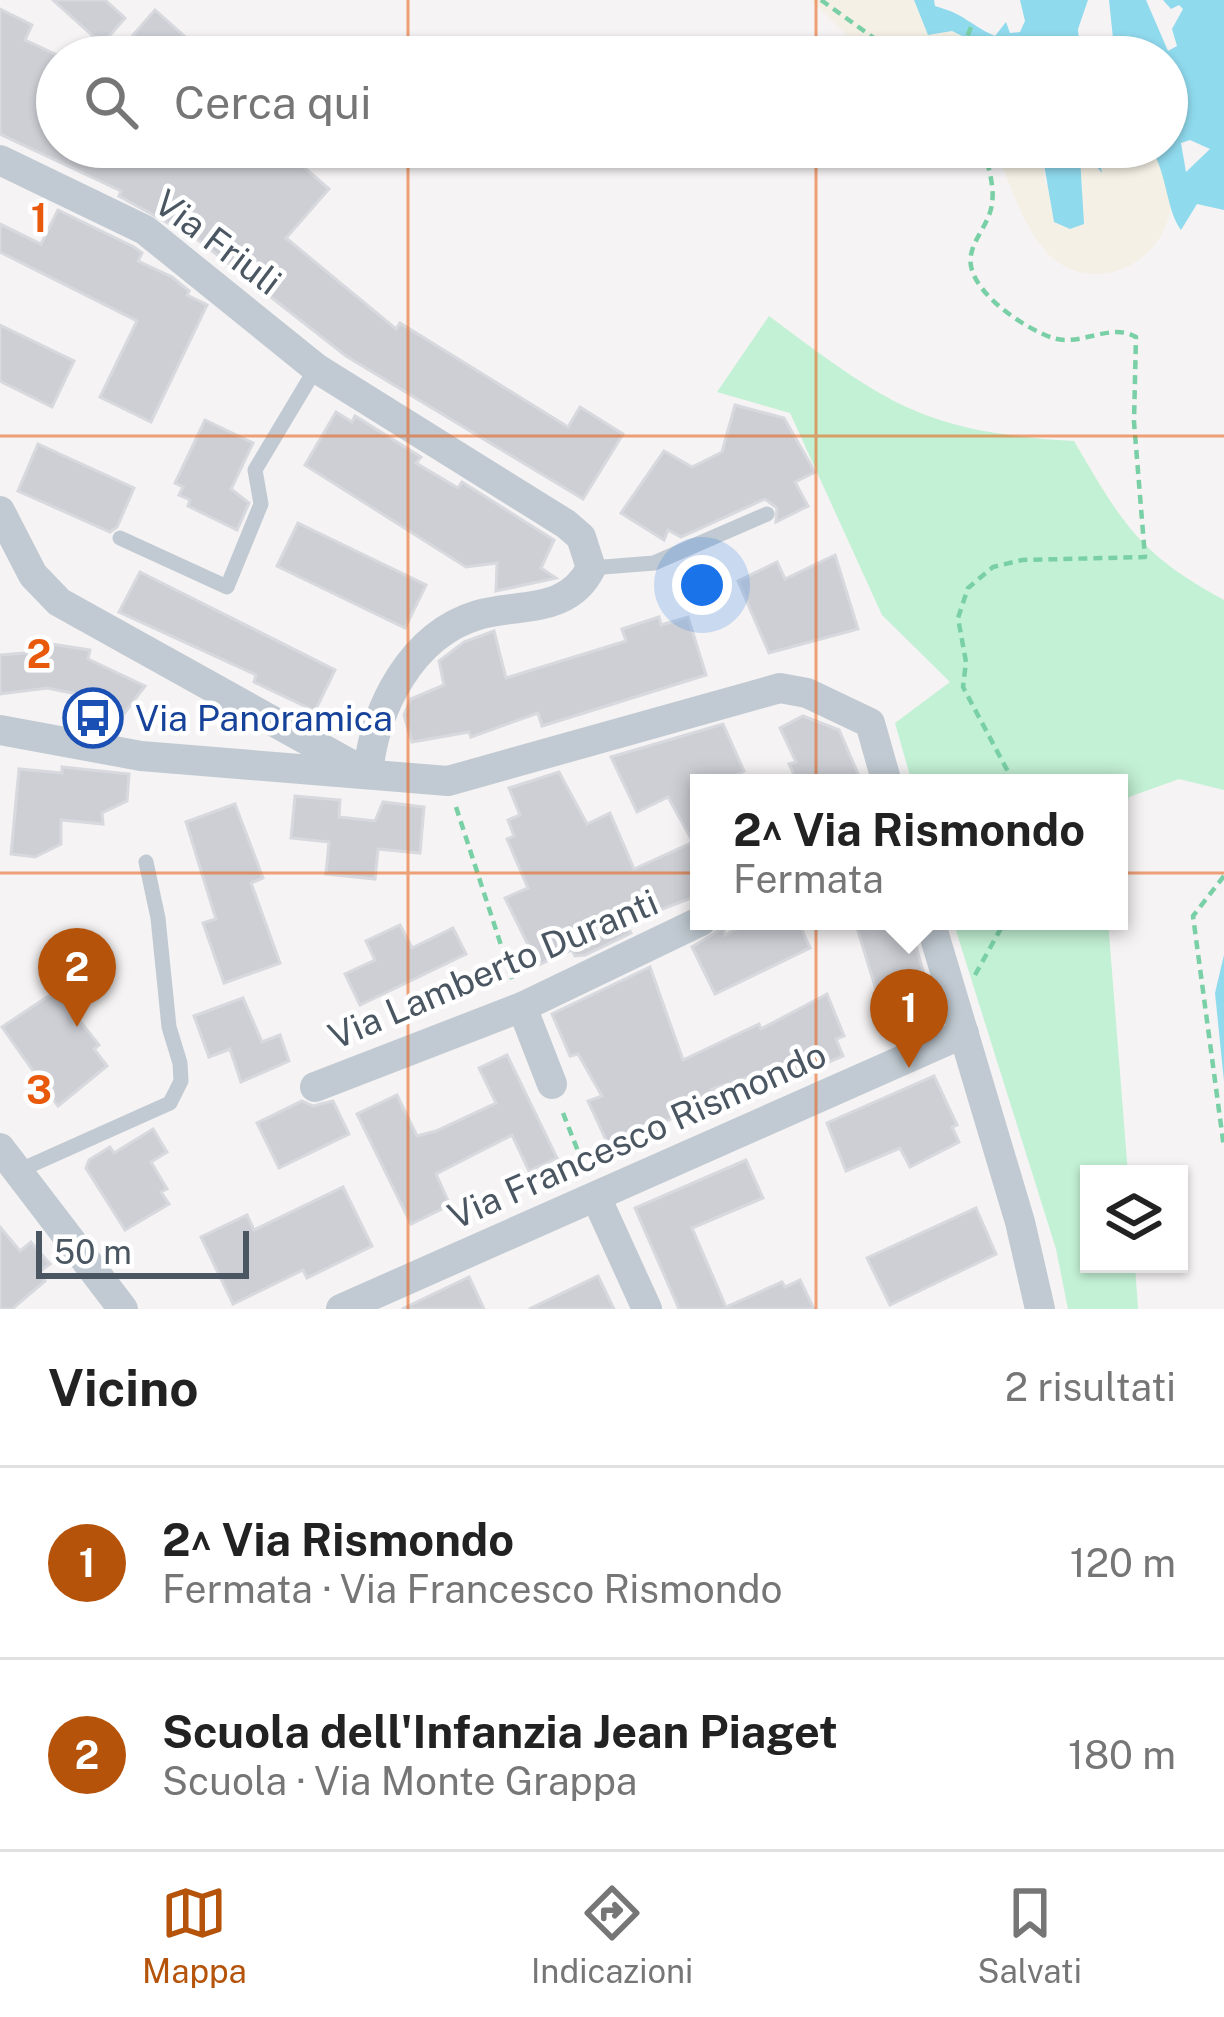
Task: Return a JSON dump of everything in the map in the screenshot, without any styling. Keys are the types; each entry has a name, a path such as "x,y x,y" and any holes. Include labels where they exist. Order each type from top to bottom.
{"street":[{"name":"Via Friuli","path":"0,160 145,230 316,368 566,524 581,537 591,568"},
{"path":"0,511 33,575 59,602 368,773"},
{"path":"368,773 372,739 406,670 429,642 479,615 567,597 591,568"},
{"path":"0,730 141,756 368,773 404,782 448,782 780,688 807,693 870,723 884,774"},
{"name":"Via Lamberto Duranti","path":"315,1088 522,1007 690,926"},
{"path":"933,930 1040,1309"},
{"path":"522,1007 552,1084"},
{"name":"Via Francesco Rismondo","path":"341,1309 964,1033"},
{"path":"9,1159 123,1309"},
{"path":"596,1197 647,1309"}],"lane":[{"path":"120,538 227,587 262,504 255,470 316,368"},
{"path":"591,568 654,563 767,514"},
{"path":"9,1159 170,1102 177,1091 181,1063 169,1027 146,862"}],"path":[{"path":"821,0 872,36"},
{"path":"967,36 973,22"},
{"path":"988,168 994,199 970,252 970,271 982,287 1021,322 1057,340 1115,332 1136,337 1133,406 1145,557 1073,556 993,568 968,588 958,618 966,662 963,687 1009,774"},
{"path":"448,782 522,1007"},
{"path":"1224,876 1193,916 1224,1148"},
{"path":"953,994 968,986 993,952 1002,930"},
{"path":"552,1084 596,1197"}],"green space":[{"path":"769,316 845,371 909,408 979,430 1074,441 1135,534 1171,567 1224,600 1224,790 1179,779 1128,800 1128,774 909,774 895,723 950,682 882,615 790,413 717,392"},
{"path":"956,930 1109,930 1127,1165 1080,1165 1080,1273 1136,1273 1138,1309 1068,1309 1056,1249"}],"sand":[{"path":"811,0 914,0 961,36 847,36"},
{"path":"1003,168 1043,168 1045,183 1083,224 1081,168 1162,168 1171,199 1157,242 1142,258 1103,274 1062,265 1044,249"}],"water":[{"path":"914,0 934,0 935,6 995,36 962,36 952,31 928,35"},
{"path":"1020,0 1088,0 1078,36 995,36 1006,22 1010,33 1020,32 1025,21"},
{"path":"1109,0 1146,0 1162,36 1113,36"},
{"path":"1163,0 1224,0 1224,210 1197,204 1181,230 1161,170 1185,168 1186,172 1210,149 1188,141 1188,36 1174,36 1172,29 1183,9 1179,5 1171,9"},
{"path":"1045,168 1081,168 1084,224 1070,229 1054,222"},
{"path":"1224,955 1224,1081 1215,993"}],"building":[{"path":"53,0 105,0 125,18 109,36 93,36"},
{"path":"0,9 32,25 25,40 36,45 36,151 0,134"},
{"path":"155,10 184,36 134,36"},
{"path":"72,168 305,168 329,189 286,238 396,329 400,323 568,427 580,407 623,434 583,499 346,356 197,239 119,196 121,191"},
{"path":"58,210 134,247 142,253 138,261 172,277 189,291 187,295 207,305 151,422 100,397 137,321 0,252 0,224 41,244"},
{"path":"0,325 74,361 52,407 0,381"},
{"path":"735,405 784,418 815,472 795,482 808,506 776,522 777,508 765,499 681,537 668,530 664,540 621,513 664,451 692,467 722,452"},
{"path":"336,412 352,422 355,416 421,457 416,463 458,488 462,482 554,540 541,568 556,578 496,591 497,563 466,567 305,465"},
{"path":"205,420 253,443 231,489 249,503 237,530 188,506 190,500 179,495 183,487 175,483"},
{"path":"38,444 134,488 117,527 110,532 18,491"},
{"path":"298,523 426,585 405,628 277,566"},
{"path":"835,555 858,629 769,653 738,581 777,562 785,579"},
{"path":"140,572 335,670 315,711 254,682 256,675 119,612"},
{"path":"659,617 661,625 688,617 706,675 542,726 538,713 471,737 469,732 412,742 404,715 411,699 444,685 439,661 464,642 494,631 506,678 626,641 622,629"},
{"path":"51,644 90,650 88,659 145,686 123,715 82,695 47,688 0,694 0,655 50,651"},
{"path":"803,716 839,730 858,774 794,774 789,764 796,762 780,728"},
{"path":"723,724 744,771 690,774 690,837 668,797 637,812 611,757"},
{"path":"62,767 129,774 127,801 102,813 103,824 61,820 61,844 35,857 11,854 19,769 62,773"},
{"path":"559,772 587,824 610,813 634,869 690,843 690,898 626,923 631,933 585,955 575,956 572,950 538,965 505,898 528,888 507,839 514,836 508,820 520,815 509,788"},
{"path":"295,796 340,800 339,817 375,821 383,802 424,807 420,853 378,849 375,879 326,874 329,842 291,838"},
{"path":"235,804 263,878 251,883 280,963 224,983 203,923 216,919 186,822"},
{"path":"400,925 412,948 453,928 466,954 360,1005 345,974 375,960 366,941"},
{"path":"720,930 725,935 735,930 802,930 810,948 715,994 692,947"},
{"path":"858,930 912,930 926,982 889,993 888,987 876,990"},
{"path":"650,967 683,1060 759,1024 761,1029 827,994 844,1036 836,1039 843,1056 767,1089 760,1073 712,1089 718,1100 700,1107 702,1114 679,1115 657,1126 660,1136 636,1135 609,1146 588,1101 602,1096 578,1054 570,1056 552,1014"},
{"path":"56,991 99,1045 94,1049 107,1066 58,1106 2,1027"},
{"path":"243,998 262,1042 280,1035 289,1061 241,1082 230,1049 209,1057 194,1016"},
{"path":"507,1055 557,1158 529,1171 512,1135 436,1174 450,1205 411,1224 357,1114 397,1095 417,1136 436,1131 496,1103 479,1068"},
{"path":"934,1076 957,1125 952,1127 959,1142 910,1167 900,1148 846,1171 827,1123"},
{"path":"302,1101 313,1106 333,1101 349,1134 279,1168 257,1123"},
{"path":"153,1129 167,1152 151,1162 167,1189 161,1192 169,1204 125,1230 86,1168 89,1160 110,1147 114,1153"},
{"path":"746,1160 763,1198 692,1228 726,1307 782,1282 785,1287 800,1280 814,1309 679,1309 635,1208"},
{"path":"343,1187 372,1246 307,1278 303,1270 233,1304 201,1237 247,1215 254,1230"},
{"path":"976,1208 996,1254 890,1305 867,1258"},
{"path":"0,1227 20,1251 31,1242 50,1264 38,1273 45,1281 12,1309 0,1309"},
{"path":"598,1276 614,1309 529,1309"},
{"path":"469,1277 484,1309 402,1309"}],"place":[{"name":"Via Panoramica","path":"93,718"},
{"name":"Scuola dell'Infanzia Jean Piaget","path":"77,1027"},
{"name":"2^ Via Rismondo","path":"909,1068"}]}
